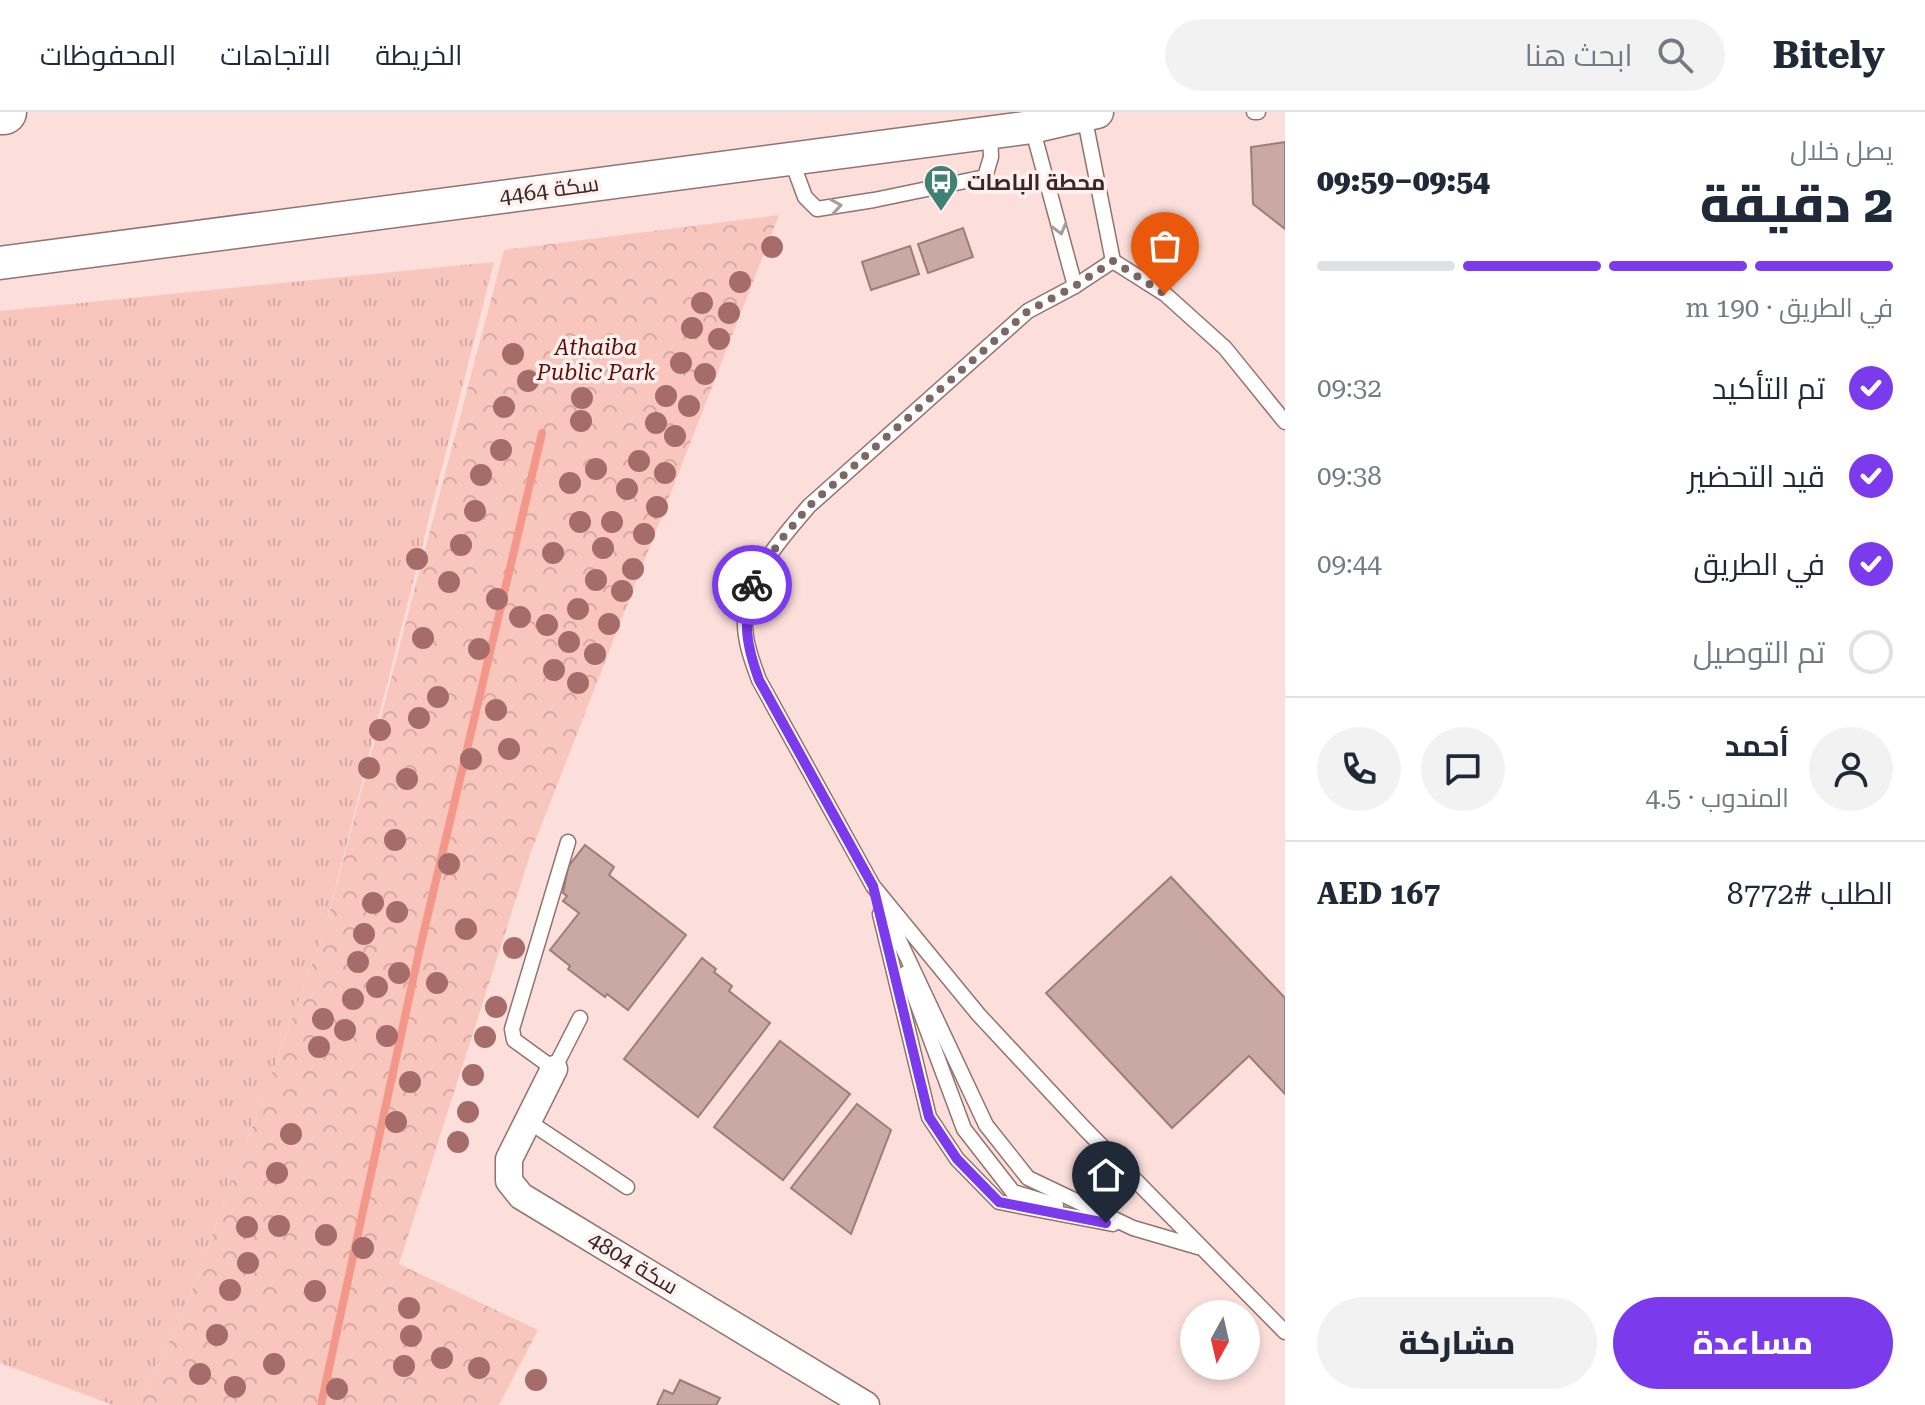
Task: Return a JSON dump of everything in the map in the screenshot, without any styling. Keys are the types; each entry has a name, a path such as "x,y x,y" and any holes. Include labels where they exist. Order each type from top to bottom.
{"street":[{"name":"سكة 4464","path":"0,263 1032,127 1091,113"},
{"name":"سكة 4804","path":"554,1069 509,1159 509,1181 521,1196 866,1405"}],"lane":[{"path":"1091,113 1113,261 1165,294 1225,348 1285,422"},
{"path":"1032,127 1075,286"},
{"path":"791,158 805,197 817,209 985,177 991,157 990,132"},
{"path":"1113,261 1028,311 809,506 780,541 752,585 745,620 749,652 759,680 873,886 986,1125 1028,1178 1133,1228"},
{"path":"568,842 512,1029 514,1040 554,1069 580,1018"},
{"path":"873,886 964,1129 1013,1192 1200,1247"},
{"path":"873,886 929,1117 957,1159 999,1202 1133,1228"},
{"path":"873,886 978,1014 1085,1129 1285,1332"},
{"path":"528,1121 627,1187"}],"green space":[{"name":"Athaiba Public Park","path":"779,215 531,852 399,1264 538,1330 499,1405 137,1405 183,1315 325,929 504,250"},
{"path":"494,262 325,929 183,1315 137,1405 113,1405 0,1363 0,311"}],"building":[{"path":"1285,142 1285,229 1253,204 1251,147"},
{"path":"963,228 973,257 928,273 918,244"},
{"path":"910,246 919,274 871,290 862,262"},
{"path":"585,845 614,867 609,875 686,935 628,1010 568,969 570,966 550,950 579,913 563,901 567,896 563,893 568,867"},
{"path":"1171,877 1285,998 1285,1094 1249,1056 1172,1128 1046,993"},
{"path":"702,958 732,986 729,991 770,1023 698,1117 624,1059"},
{"path":"780,1041 850,1094 783,1180 714,1127"},
{"path":"857,1104 891,1130 851,1234 791,1188"},
{"path":"680,1380 720,1398 716,1405 657,1405 664,1390 673,1394"}],"waterway":[{"path":"321,1405 419,952 542,433"}],"way so far":[{"path":"752,585 780,541 809,506 1028,311 1113,261 1165,294"}],"place":[{"name":"محطة الباصات","path":"941,213"}],"route":[{"path":"752,585 745,620 749,652 759,680 873,886 929,1117 957,1159 999,1202 1106,1223"}]}
